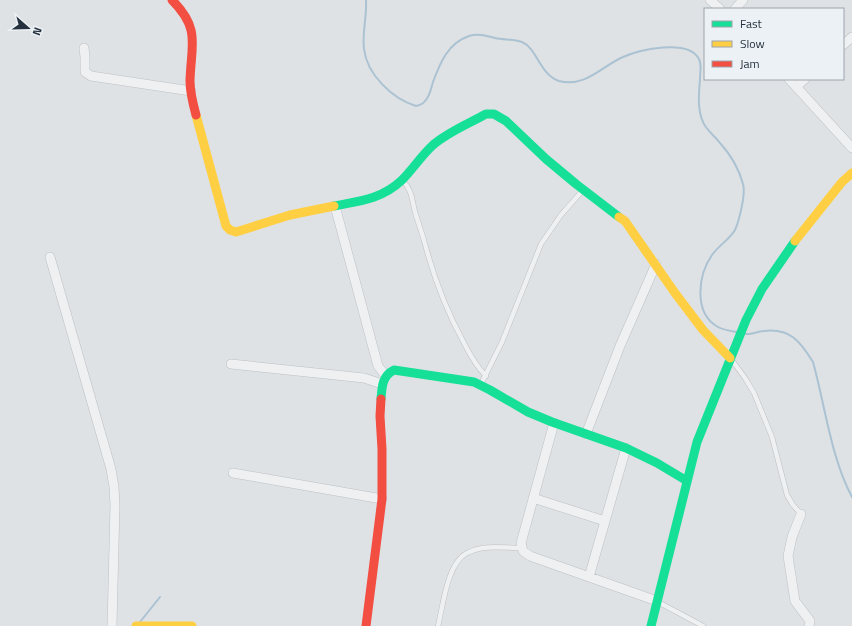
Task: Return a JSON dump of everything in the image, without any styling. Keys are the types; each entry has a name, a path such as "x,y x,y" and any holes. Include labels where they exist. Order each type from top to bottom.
{"street":[{"path":"172,0 190,23 191,91 200,134 213,182 226,226 230,230 236,232 290,215 375,198 389,191 402,180 432,146 442,138 486,114 494,114 506,121 546,159 630,226 675,294 703,330 730,358"},
{"path":"710,0 719,8"},
{"path":"735,8 743,0"},
{"path":"844,44 852,37"},
{"path":"84,48 85,72 90,76 191,91"},
{"path":"790,80 852,148"},
{"path":"796,87 804,80"},
{"path":"651,626 697,442 746,320 762,289 781,260 842,182 852,173"},
{"path":"335,206 378,366 384,380"},
{"path":"50,256 112,469 115,505 112,626"},
{"path":"586,434 620,346 656,264"},
{"path":"231,364 384,380"},
{"path":"366,626 382,499 382,449 380,416 384,380 388,373 394,370 466,380 481,384 513,405 554,423 626,448 658,463 687,481"},
{"path":"554,423 521,543 522,548 525,553 530,556 657,601"},
{"path":"589,577 626,448"},
{"path":"234,473 382,499"},
{"path":"533,498 605,521"},
{"path":"800,514 792,537 788,556 795,601 810,621 809,626"},
{"path":"136,626 192,626"}],"lane":[{"path":"402,180 408,187 412,196 415,212 430,263 443,300 469,353 478,368 486,376"},
{"path":"481,384 505,336 541,244 561,215 584,190"},
{"path":"730,358 754,393 772,437 787,495 800,514"},
{"path":"438,626 451,573 463,556 467,553 482,548 522,548"},
{"path":"657,601 703,626"}],"waterway":[{"path":"366,0 364,49 370,68 382,85 390,92 407,103 416,106 423,103 428,97 446,54 456,43 472,35 482,35 522,42 527,45 547,73 559,81 568,82 585,79 615,61 640,51 674,47 685,49 693,53 699,59 701,69 699,101 701,117 704,125 731,157 744,188 742,207 735,230 712,255 707,263 701,283 701,303 710,321 720,328 737,332"},
{"path":"746,334 761,331 781,332 788,334 799,342 804,348 813,362 829,431 839,466 852,497"},
{"path":"140,622 160,597"}],"traffic: fast":[{"path":"334,206 370,198 387,191 402,180 429,149 439,140 486,114 494,114 506,121 546,159 619,217"},
{"path":"651,626 697,442 746,320 762,289 795,241"},
{"path":"381,399 382,386 385,379 387,375 394,370 474,382 528,412 626,448 657,463 687,481"}],"traffic: slow":[{"path":"196,115 226,226 230,230 236,232 290,215 334,206"},
{"path":"795,241 842,182 852,173"},
{"path":"619,217 625,221 675,293 703,330 730,358"},
{"path":"136,626 192,626"}],"traffic: jam":[{"path":"172,0 181,10 191,29 192,47 190,85 196,115"},
{"path":"366,626 382,499 381,399"}]}
